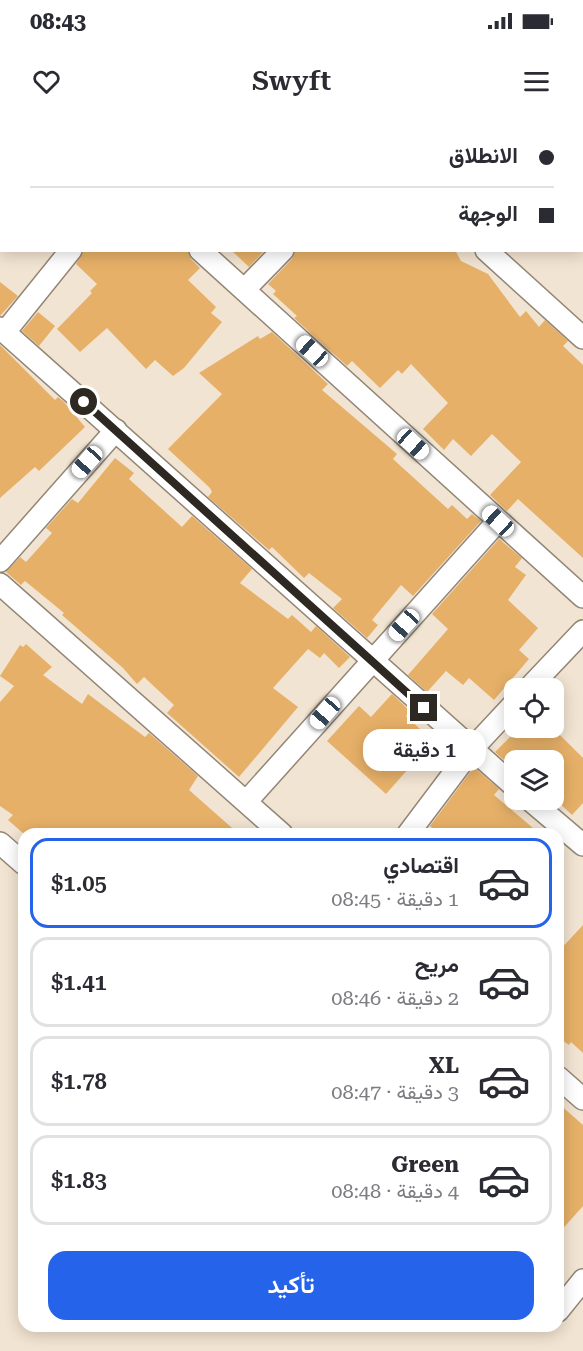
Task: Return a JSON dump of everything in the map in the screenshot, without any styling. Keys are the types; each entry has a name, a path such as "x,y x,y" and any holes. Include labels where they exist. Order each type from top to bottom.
{"street":[{"path":"69,252 2,330 504,777"},
{"path":"202,252 583,597"},
{"path":"244,290 281,252"},
{"path":"488,252 583,338"},
{"path":"0,561 116,430"},
{"path":"246,802 498,521"},
{"path":"0,584 275,828"},
{"path":"538,678 583,631"},
{"path":"412,828 471,749 504,714"},
{"path":"542,810 563,828"},
{"path":"564,829 583,845"},
{"path":"0,843 18,859"},
{"path":"564,1082 583,1099"},
{"path":"564,1304 583,1280"}],"building":[{"path":"83,252 189,252 191,259 200,268 188,280 216,307 211,313 222,322 184,368 173,376 155,360 146,369 107,328 80,352 57,329 92,293 90,291 97,284 76,264"},
{"path":"233,252 263,252 249,267"},
{"path":"294,252 456,252 461,261 488,274 520,317 526,311 539,327 545,320 568,341 563,346 583,365 583,558 518,499 507,511 490,495 521,462 492,434 471,456 453,439 444,450 423,429 448,403 411,364 402,374 398,370 380,388 352,361 347,366 294,318 297,316 273,294 276,291 268,284 292,259"},
{"path":"0,282 18,296 0,316"},
{"path":"38,312 55,326 39,346 22,331"},
{"path":"272,332 328,384 322,390 397,454 393,459 448,509 452,505 467,519 472,514 481,521 413,596 401,585 372,620 378,625 367,638 333,608 342,599 309,573 304,578 272,547 269,550 208,497 212,492 210,488 168,449 222,394 199,373 258,336 260,339"},
{"path":"0,345 55,400 58,397 64,402 85,427 39,471 35,467 0,498"},
{"path":"115,458 134,473 129,479 182,527 192,516 252,569 240,583 288,619 292,615 311,632 316,626 350,657 339,668 324,653 320,658 308,649 273,688 298,707 239,777 167,713 174,705 144,677 137,684 123,668 62,615 64,613 25,581 21,585 6,572 20,557 26,562 52,533 46,528 72,499 78,503"},
{"path":"499,539 522,558 515,567 526,575 508,600 538,628 519,650 529,659 513,678 504,678 504,688 494,700 469,678 463,685 446,671 427,692 408,675 448,629 432,614"},
{"path":"26,644 52,667 43,675 82,704 88,694 145,737 149,733 198,776 189,790 232,828 18,829 8,820 13,815 0,806 0,702 14,686 0,676 20,645 23,647"},
{"path":"392,694 410,711 406,716 433,741 386,794 327,741 359,706 371,717"},
{"path":"509,738 563,738 583,758 583,803 572,815 564,807 564,750 504,750 504,760 495,752"},
{"path":"474,767 499,789 494,795 504,803 504,810 512,810 533,828 432,828 430,826"},
{"path":"583,925 583,1053 571,1042 569,1045 564,1041 564,946"},
{"path":"564,1108 583,1125 583,1206 564,1227"}],"route":[{"path":"84,402 424,708"}]}
